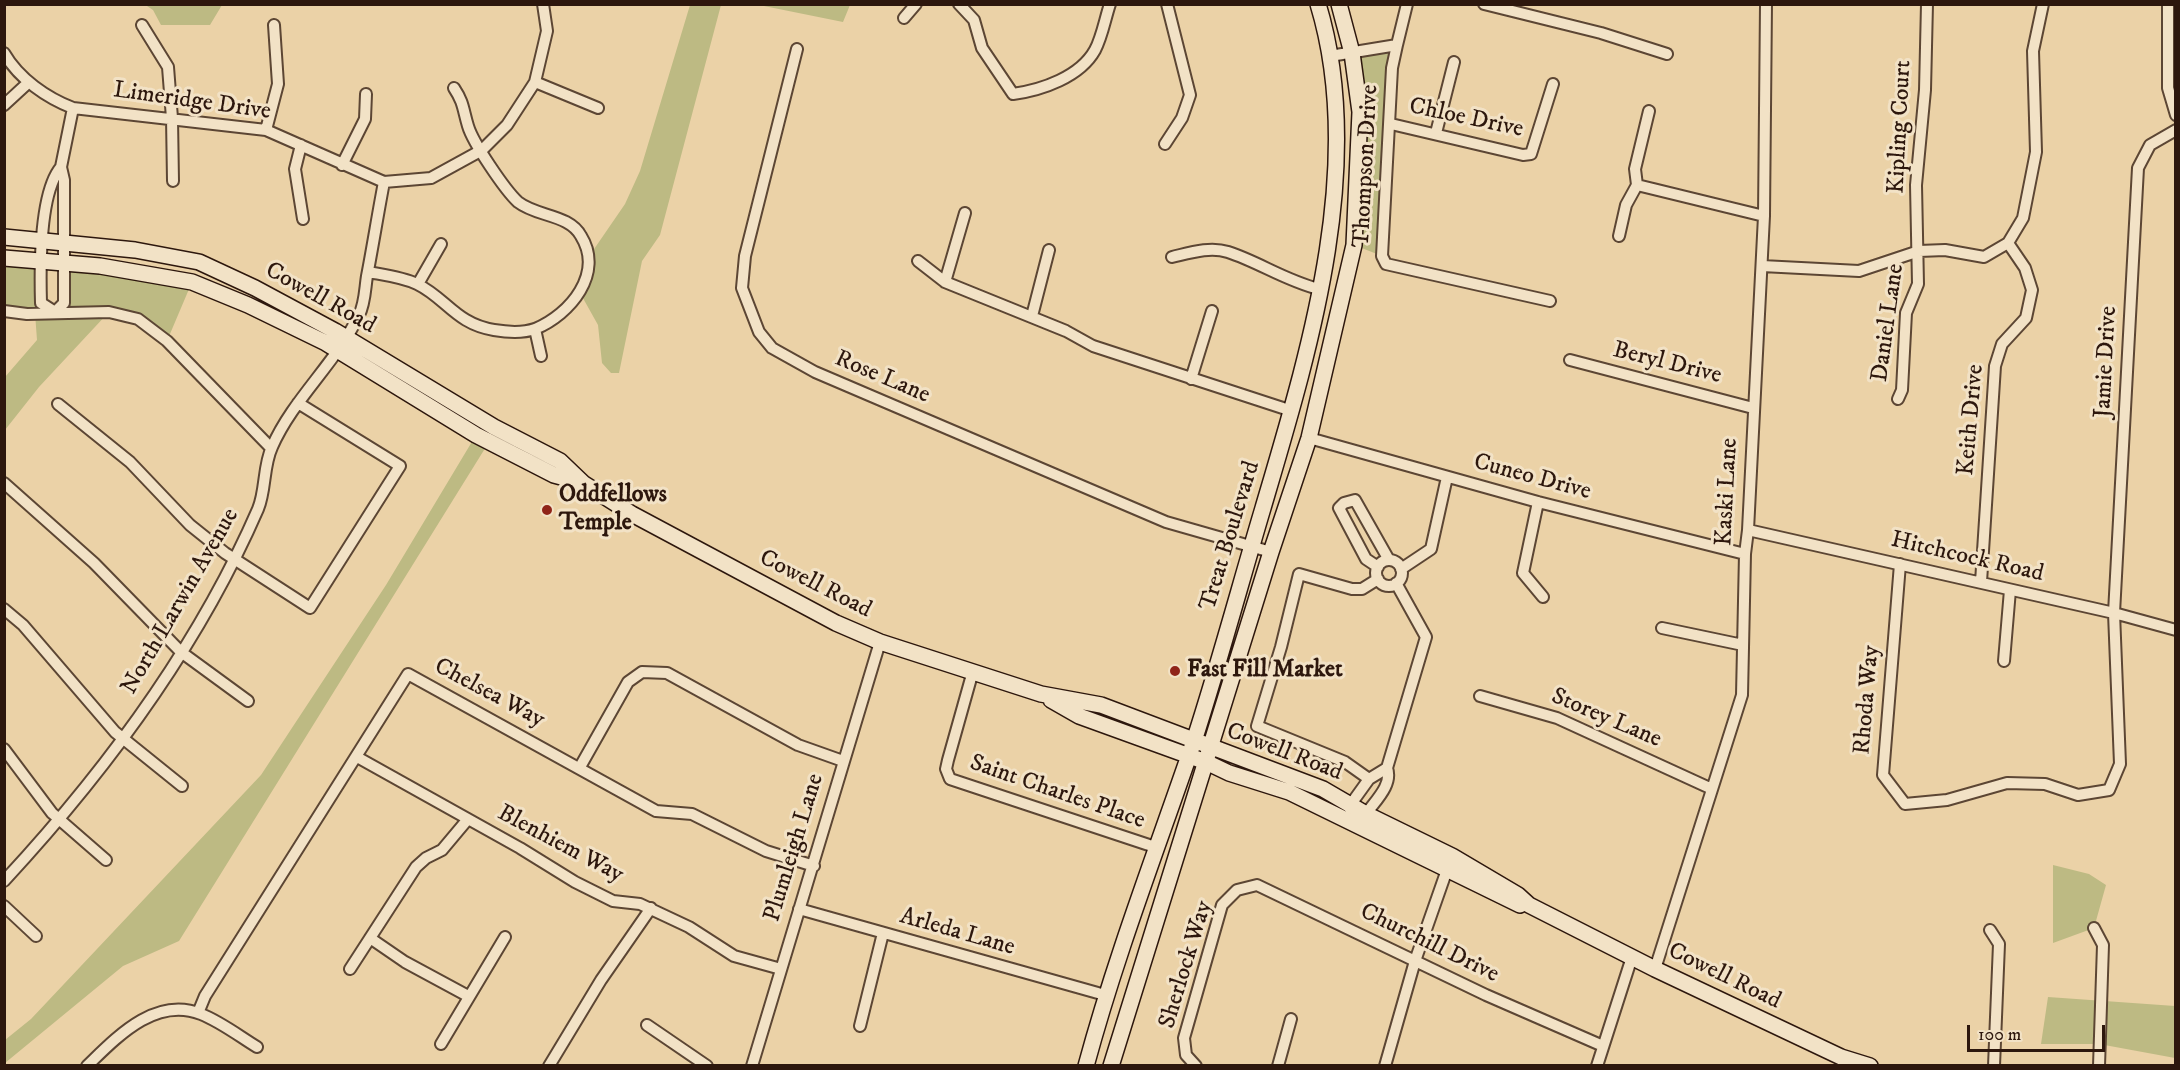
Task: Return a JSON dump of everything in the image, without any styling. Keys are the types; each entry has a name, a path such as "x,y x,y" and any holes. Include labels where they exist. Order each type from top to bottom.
{"street":[{"name":"Limeridge Drive","path":"4,53 29,82 55,101 73,108 266,130 384,182 431,178 482,150 507,125 535,82 547,31 543,4"},
{"path":"904,18 916,4"},
{"path":"959,4 974,20 982,48 1013,94 1032,92 1081,67 1095,50 1110,4"},
{"path":"1165,144 1182,118 1190,95 1167,4"},
{"name":"Treat Boulevard","path":"1086,1065 1105,995 1194,741 1292,411 1319,289 1336,193 1337,123 1328,35 1318,4"},
{"name":"Treat Boulevard","path":"1111,1065 1271,552 1309,438 1354,245 1360,112 1352,52 1339,4"},
{"name":"Thompson Drive","path":"1407,4 1392,68 1391,124 1382,256 1386,264 1428,271 1550,301"},
{"path":"1484,4 1601,33 1667,54"},
{"name":"Kaski Lane","path":"1655,969 1742,695 1745,554 1764,216 1766,4"},
{"name":"Kipling Court","path":"1919,251 1916,185 1925,90 1927,4"},
{"path":"1762,266 1859,271 1919,251 1945,250 1983,256 2008,243 2023,218 2036,152 2033,51 2043,4"},
{"path":"2168,4 2168,88 2175,115"},
{"path":"142,25 168,67 173,181"},
{"path":"266,130 278,84 274,25"},
{"path":"1330,56 1397,45"},
{"name":"Rose Lane","path":"797,48 745,256 742,288 759,332 772,348 822,375 1166,522 1271,552"},
{"path":"1436,133 1454,62"},
{"path":"4,105 29,82"},
{"path":"535,82 598,108"},
{"name":"Chloe Drive","path":"1391,124 1523,155 1531,154 1553,84"},
{"path":"368,272 418,284 460,318 479,326 514,332 534,329 575,298 589,276 590,255 580,234 566,221 544,216 518,201 495,172 468,127 464,103 454,88"},
{"path":"342,165 365,119 366,94"},
{"path":"55,312 41,303 40,261 49,187 61,167 73,108"},
{"path":"1619,236 1626,205 1637,185 1635,169 1649,111"},
{"name":"Jamie Drive","path":"2114,613 2138,168 2150,145 2175,130"},
{"path":"301,145 295,169 303,219"},
{"path":"55,312 64,303 64,180 61,167"},
{"name":"North Larwin Avenue","path":"4,881 60,821 124,740 181,652 235,559 259,506 271,448 298,403 342,344 361,312 384,182"},
{"path":"1637,185 1764,216"},
{"path":"945,282 965,213"},
{"name":"Cowell Road","path":"4,237 65,241 135,250 199,262 255,288 342,344 560,461 583,483 632,514 791,600 880,642 1041,694 1101,705 1194,741 1208,755"},
{"name":"Keith Drive","path":"1981,582 1995,366 2002,344 2026,318 2032,290 2025,268 2008,243"},
{"path":"418,284 441,244"},
{"path":"1032,316 1048,250"},
{"path":"1172,257 1199,250 1226,251 1285,279 1319,289"},
{"name":"Daniel Lane","path":"1898,399 1902,390 1906,313 1918,284 1919,251"},
{"name":"Cowell Road","path":"4,258 65,262 192,282 342,344"},
{"path":"918,261 945,282 1032,316 1093,346 1292,411"},
{"path":"4,310 27,314 108,312 138,319 167,341 271,448"},
{"path":"1191,379 1212,311"},
{"path":"534,329 542,356"},
{"name":"Beryl Drive","path":"1570,360 1753,408"},
{"path":"58,404 130,462 189,525 235,559 310,608 400,466 298,403"},
{"name":"Cuneo Drive","path":"1309,438 1538,502 1745,554"},
{"path":"1401,568 1431,549 1447,477"},
{"path":"4,483 94,562 181,652 248,701"},
{"path":"1354,500 1389,560 1397,562 1401,568 1401,577 1396,583 1384,585 1378,579 1378,567 1366,559 1339,508 1344,503 1354,500"},
{"path":"1538,502 1524,573 1544,597"},
{"name":"Hitchcock Road","path":"1748,530 2114,613 2175,630"},
{"path":"1378,567 1389,560"},
{"name":"Rhoda Way","path":"1900,564 1883,775 1905,804 1947,800 2007,783 2045,784 2078,795 2109,789 2120,764 2114,613"},
{"path":"1369,779 1345,762 1257,726 1299,574 1352,590 1362,589 1378,579"},
{"path":"1366,814 1386,785 1387,768 1426,637 1396,583"},
{"path":"2004,661 2010,590"},
{"path":"4,609 23,625 124,740 182,786"},
{"path":"1662,627 1743,645"},
{"name":"Plumleigh Lane","path":"752,1065 880,642"},
{"name":"Saint Charles Place","path":"973,671 946,769 950,779 1155,847"},
{"path":"580,767 628,682 642,672 667,673 798,745 843,761"},
{"name":"Chelsea Way","path":"198,1013 205,996 408,674 656,811 692,814 766,851 814,866"},
{"name":"Cowell Road","path":"1041,694 1079,716 1188,756 1208,755 1323,789 1350,812 1446,871 1516,905 1529,905"},
{"name":"Storey Lane","path":"1480,696 1557,718 1712,789"},
{"path":"4,749 60,821 106,860"},
{"name":"Blenhiem Way","path":"357,757 575,882 613,901 640,904 651,908 689,927 734,956 781,969"},
{"path":"1350,812 1369,779 1387,768"},
{"name":"Cowell Road","path":"1350,812 1366,814 1452,856 1518,895 1529,905 1839,1061 1870,1065"},
{"path":"350,969 416,867 426,858 442,850 468,819"},
{"path":"1385,1065 1415,962 1452,856"},
{"name":"Churchill Drive","path":"1237,890 1257,885 1415,962 1603,1046"},
{"name":"Sherlock Way","path":"1196,1065 1186,1055 1184,1038 1222,905 1237,890"},
{"path":"4,906 36,936"},
{"path":"549,1065 601,980 651,908"},
{"name":"Arleda Lane","path":"799,909 1105,995"},
{"path":"2094,928 2103,945 2099,1065"},
{"path":"1990,930 1999,944 1994,1065"},
{"path":"860,1026 883,933"},
{"path":"441,1044 505,937"},
{"path":"370,938 405,962 468,996"},
{"path":"1597,1065 1632,957"},
{"path":"92,1064 134,1024 162,1010 198,1013 257,1047"},
{"path":"1278,1065 1292,1018"},
{"path":"647,1025 707,1065"}],"shaded area":[{"path":"144,4 222,5 210,25 161,25 153,10"},
{"path":"690,5 721,5 660,235 642,261 619,373 611,373 602,363 598,325 579,291 590,255 625,204 640,171"},
{"path":"759,5 850,5 843,22"},
{"path":"1397,45 1382,256 1354,245 1352,53"},
{"path":"5,258 40,261 41,303 55,312 64,303 65,262 192,282 167,341 138,319 108,313 39,387 5,430 5,377 37,340 35,313 5,311"},
{"path":"476,435 489,442 179,941 123,966 5,1063 5,1040 31,1019 261,775 386,585"},
{"path":"2053,865 2089,874 2106,885 2094,928 2053,943"},
{"path":"2048,997 2175,1006 2175,1058 2099,1044 2041,1044"}],"place":[{"name":"Oddfellows Temple","path":"547,510"},
{"name":"Fast Fill Market","path":"1175,671"}]}
